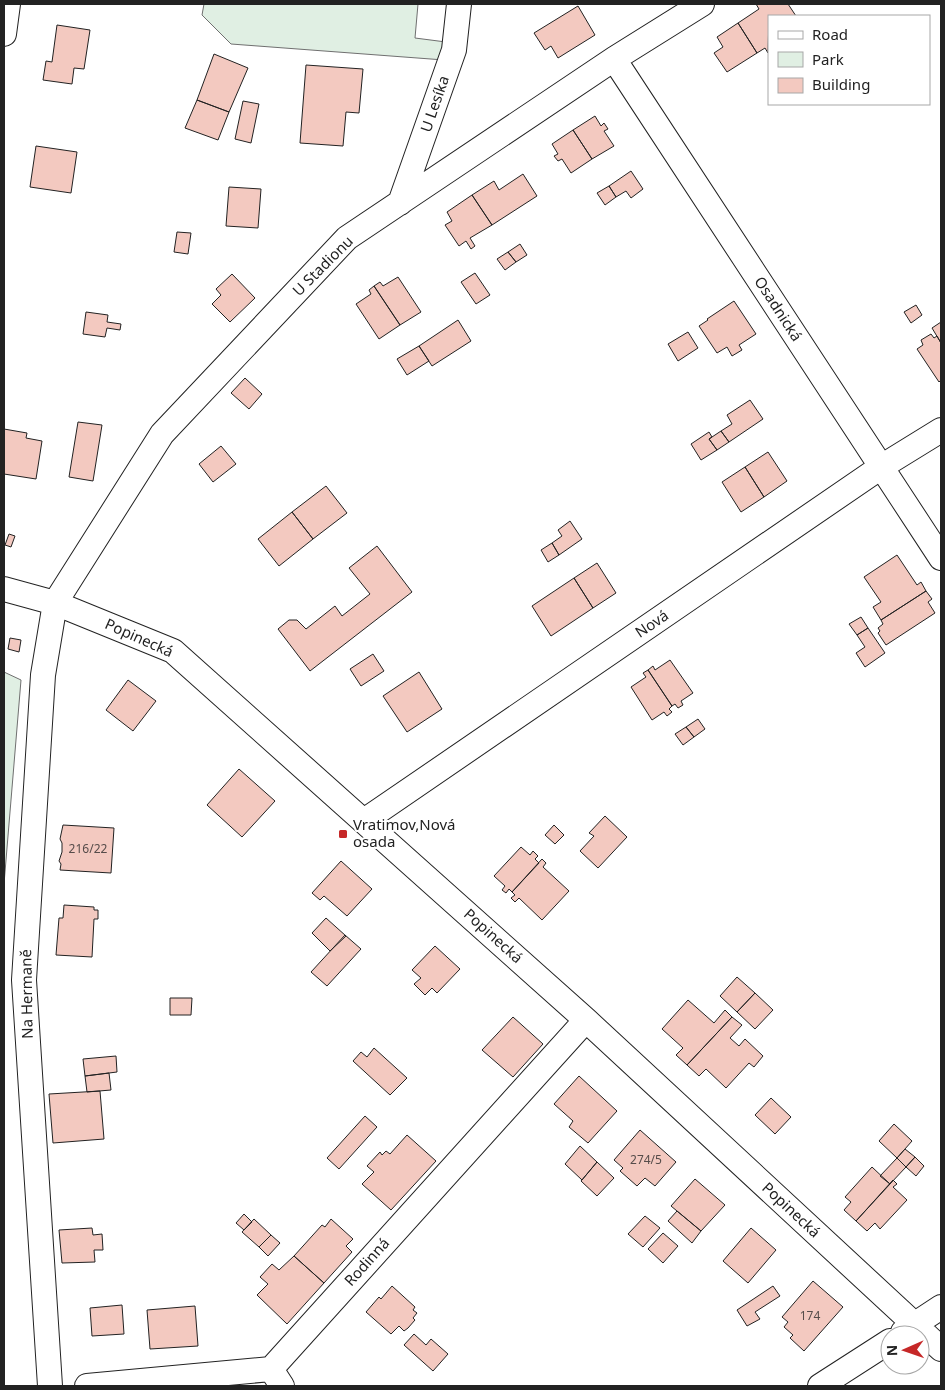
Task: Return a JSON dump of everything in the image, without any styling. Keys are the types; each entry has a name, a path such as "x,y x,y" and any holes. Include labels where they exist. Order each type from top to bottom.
{"street":[{"path":"4,34 8,4"},
{"name":"U Lesíka","path":"400,203 454,50 460,4"},
{"name":"U Stadionu","path":"55,603 162,434 348,238 614,59 702,4"},
{"name":"Osadnická","path":"614,59 941,558"},
{"name":"Nová","path":"364,821 881,467 941,430"},
{"name":"Popinecká","path":"4,589 55,603 174,651 586,1020 902,1325"},
{"name":"Na Hermaně","path":"50,1386 24,980 43,675 55,603"},
{"name":"Rodinná","path":"88,1386 276,1377 586,1020"},
{"path":"914,1325 941,1307"},
{"name":"Popinecká","path":"930,1343 941,1349"},
{"path":"820,1386 880,1347"}],"green space":[{"path":"204,4 418,4 415,38 446,42 444,60 231,44 202,15"},
{"path":"4,672 21,680 4,884"}],"building":[{"path":"756,4 788,4 795,15 768,15 768,53 765,48 757,53 738,23 759,9"},
{"path":"578,6 595,35 558,58 551,46 545,50 534,33"},
{"path":"738,23 757,53 727,72 714,53 723,47 717,37"},
{"path":"57,25 90,30 84,69 74,68 72,84 43,80 46,61 52,62"},
{"path":"214,54 248,68 229,112 197,100"},
{"path":"306,65 363,69 359,113 346,112 343,146 300,143"},
{"path":"197,100 229,112 218,140 185,128"},
{"path":"243,101 259,104 251,143 235,139"},
{"path":"595,116 601,126 604,123 608,129 604,131 614,146 592,159 573,130"},
{"path":"573,130 592,159 571,173 562,159 558,161 554,156 558,154 552,144"},
{"path":"36,146 77,152 71,193 30,187"},
{"path":"631,171 643,189 631,198 626,191 616,197 609,186"},
{"path":"523,174 537,196 492,225 472,195 494,181 499,190"},
{"path":"609,186 616,197 605,205 597,193"},
{"path":"229,187 261,189 258,228 226,226"},
{"path":"472,195 492,225 470,238 475,246 471,249 466,241 459,246 445,225 452,221 447,212"},
{"path":"177,232 191,233 188,254 174,252"},
{"path":"520,244 527,255 516,262 508,252"},
{"path":"508,252 516,262 505,270 497,259"},
{"path":"475,273 490,295 476,304 461,282"},
{"path":"232,274 255,298 230,322 212,304 221,295 216,289"},
{"path":"398,277 421,312 400,325 374,286 380,282 383,286"},
{"path":"374,286 400,325 379,339 356,304 371,294 369,290"},
{"path":"734,301 756,334 739,345 742,350 732,356 727,347 717,353 699,326"},
{"path":"916,305 922,315 911,323 904,312"},
{"path":"86,312 108,315 107,322 121,324 120,330 107,328 105,337 83,334"},
{"path":"458,320 471,341 432,366 419,346"},
{"path":"941,322 941,343 932,328"},
{"path":"688,332 698,348 678,361 668,344"},
{"path":"931,334 934,338 937,336 941,343 941,380 939,382 917,349 923,345 921,340"},
{"path":"419,346 429,361 407,375 397,359"},
{"path":"245,378 262,394 249,409 231,393"},
{"path":"750,400 763,419 729,442 721,431 732,424 727,415"},
{"path":"78,422 102,425 93,481 69,477"},
{"path":"4,429 27,433 26,438 42,441 36,479 4,474"},
{"path":"721,431 729,442 717,450 709,439"},
{"path":"709,432 712,437 709,439 717,450 701,460 691,444"},
{"path":"221,446 236,464 213,482 199,464"},
{"path":"768,452 787,481 764,497 745,467"},
{"path":"745,467 764,497 741,512 722,482"},
{"path":"326,486 347,513 313,539 292,512"},
{"path":"292,512 313,539 279,566 258,539"},
{"path":"570,521 582,539 559,555 552,543 562,536 558,530"},
{"path":"9,534 15,536 11,547 5,545"},
{"path":"552,543 559,555 548,562 541,550"},
{"path":"377,546 412,592 310,671 278,629 289,620 297,620 306,629 335,606 342,616 370,594 349,568"},
{"path":"897,555 917,585 921,582 926,591 881,620 873,607 881,602 864,577"},
{"path":"597,563 616,593 593,608 574,578"},
{"path":"574,578 593,608 551,636 532,606"},
{"path":"926,591 932,599 928,602 935,613 886,645 878,633 880,631 878,628 883,624 881,620"},
{"path":"861,617 868,628 857,635 849,624"},
{"path":"868,628 885,653 865,667 856,653 865,647 857,635"},
{"path":"10,638 21,640 19,652 8,649"},
{"path":"373,654 384,671 361,686 350,669"},
{"path":"670,660 693,693 681,701 683,705 678,708 675,704 672,706 648,670 653,666 655,670"},
{"path":"648,670 672,706 669,709 672,712 667,716 664,712 652,720 631,687 646,677 643,673"},
{"path":"419,672 442,709 407,732 383,696"},
{"path":"128,680 156,701 133,731 106,710"},
{"path":"698,719 705,729 694,737 686,727"},
{"path":"686,727 694,737 683,745 675,734"},
{"path":"239,769 275,801 242,837 207,805"},
{"path":"605,816 627,837 598,868 580,851 594,836 589,833"},
{"path":"63,825 114,828 111,873 60,870 61,864 59,861 62,843 60,839"},
{"path":"554,825 564,835 555,844 545,835"},
{"path":"521,847 530,855 533,851 538,856 535,859 539,863 512,892 509,889 506,893 502,890 505,886 494,876"},
{"path":"542,859 546,863 543,867 569,891 542,920 519,898 515,902 511,898 515,895 512,892"},
{"path":"341,861 372,889 347,916 324,896 320,900 312,893"},
{"path":"64,905 94,907 94,910 98,910 98,919 94,919 92,957 56,955 59,918 63,918"},
{"path":"326,918 346,936 330,951 312,933"},
{"path":"345,935 361,949 327,986 311,972"},
{"path":"435,946 460,969 437,993 432,988 425,995 414,984 421,978 412,970"},
{"path":"737,977 755,993 737,1012 720,996"},
{"path":"755,993 773,1010 755,1029 737,1012"},
{"path":"170,998 192,998 191,1015 170,1015"},
{"path":"688,1000 714,1023 725,1010 732,1017 687,1065 676,1055 683,1048 662,1029"},
{"path":"513,1017 543,1044 513,1077 482,1050"},
{"path":"732,1017 742,1025 730,1038 739,1046 745,1039 763,1056 754,1067 749,1063 726,1088 706,1069 699,1076 687,1065"},
{"path":"374,1048 407,1078 390,1095 353,1061 361,1052 367,1057"},
{"path":"116,1056 117,1072 85,1076 83,1059"},
{"path":"109,1073 111,1090 87,1092 85,1076"},
{"path":"579,1076 617,1111 588,1143 569,1127 573,1121 554,1104"},
{"path":"100,1091 104,1139 53,1143 49,1094"},
{"path":"771,1098 791,1117 775,1134 755,1115"},
{"path":"365,1116 377,1127 339,1169 327,1158"},
{"path":"894,1124 912,1141 897,1158 879,1141"},
{"path":"640,1130 676,1162 655,1186 645,1178 637,1186 620,1171 623,1168 614,1160"},
{"path":"407,1135 436,1161 391,1210 362,1184 374,1172 367,1166 380,1152 382,1155 386,1151 390,1154"},
{"path":"580,1146 597,1162 582,1180 565,1164"},
{"path":"905,1149 915,1157 906,1167 897,1158"},
{"path":"915,1157 924,1166 916,1176 906,1167"},
{"path":"897,1158 906,1167 890,1184 880,1176"},
{"path":"597,1162 614,1178 597,1196 581,1181"},
{"path":"872,1167 890,1184 856,1221 844,1210 851,1202 845,1197"},
{"path":"695,1179 725,1205 701,1231 671,1206"},
{"path":"893,1180 897,1184 893,1187 907,1200 880,1229 875,1223 867,1231 856,1221"},
{"path":"677,1211 701,1231 692,1243 668,1221"},
{"path":"244,1214 252,1222 244,1230 236,1223"},
{"path":"645,1216 660,1228 643,1247 628,1234"},
{"path":"254,1219 271,1235 259,1247 242,1232"},
{"path":"331,1219 353,1239 346,1246 352,1252 324,1283 294,1256 322,1225 325,1227"},
{"path":"92,1228 93,1235 102,1234 103,1250 94,1250 95,1262 62,1263 59,1230"},
{"path":"751,1228 776,1250 748,1283 723,1261"},
{"path":"663,1233 678,1246 663,1263 648,1249"},
{"path":"271,1235 280,1243 268,1256 259,1247"},
{"path":"294,1256 324,1283 287,1324 257,1295 268,1284 260,1277 272,1264 279,1270"},
{"path":"813,1281 843,1307 804,1351 790,1338 793,1335 784,1327 788,1322 782,1317"},
{"path":"392,1286 415,1307 413,1310 417,1313 413,1318 415,1320 408,1328 404,1331 399,1326 391,1334 366,1312"},
{"path":"773,1286 780,1296 755,1312 760,1319 747,1326 737,1310"},
{"path":"122,1305 124,1334 92,1336 90,1308"},
{"path":"195,1306 198,1346 150,1349 147,1310"},
{"path":"414,1334 426,1345 431,1339 448,1354 433,1371 404,1345"}],"place":[{"name":"Vratimov,Nová osada","path":"343,834"}]}
